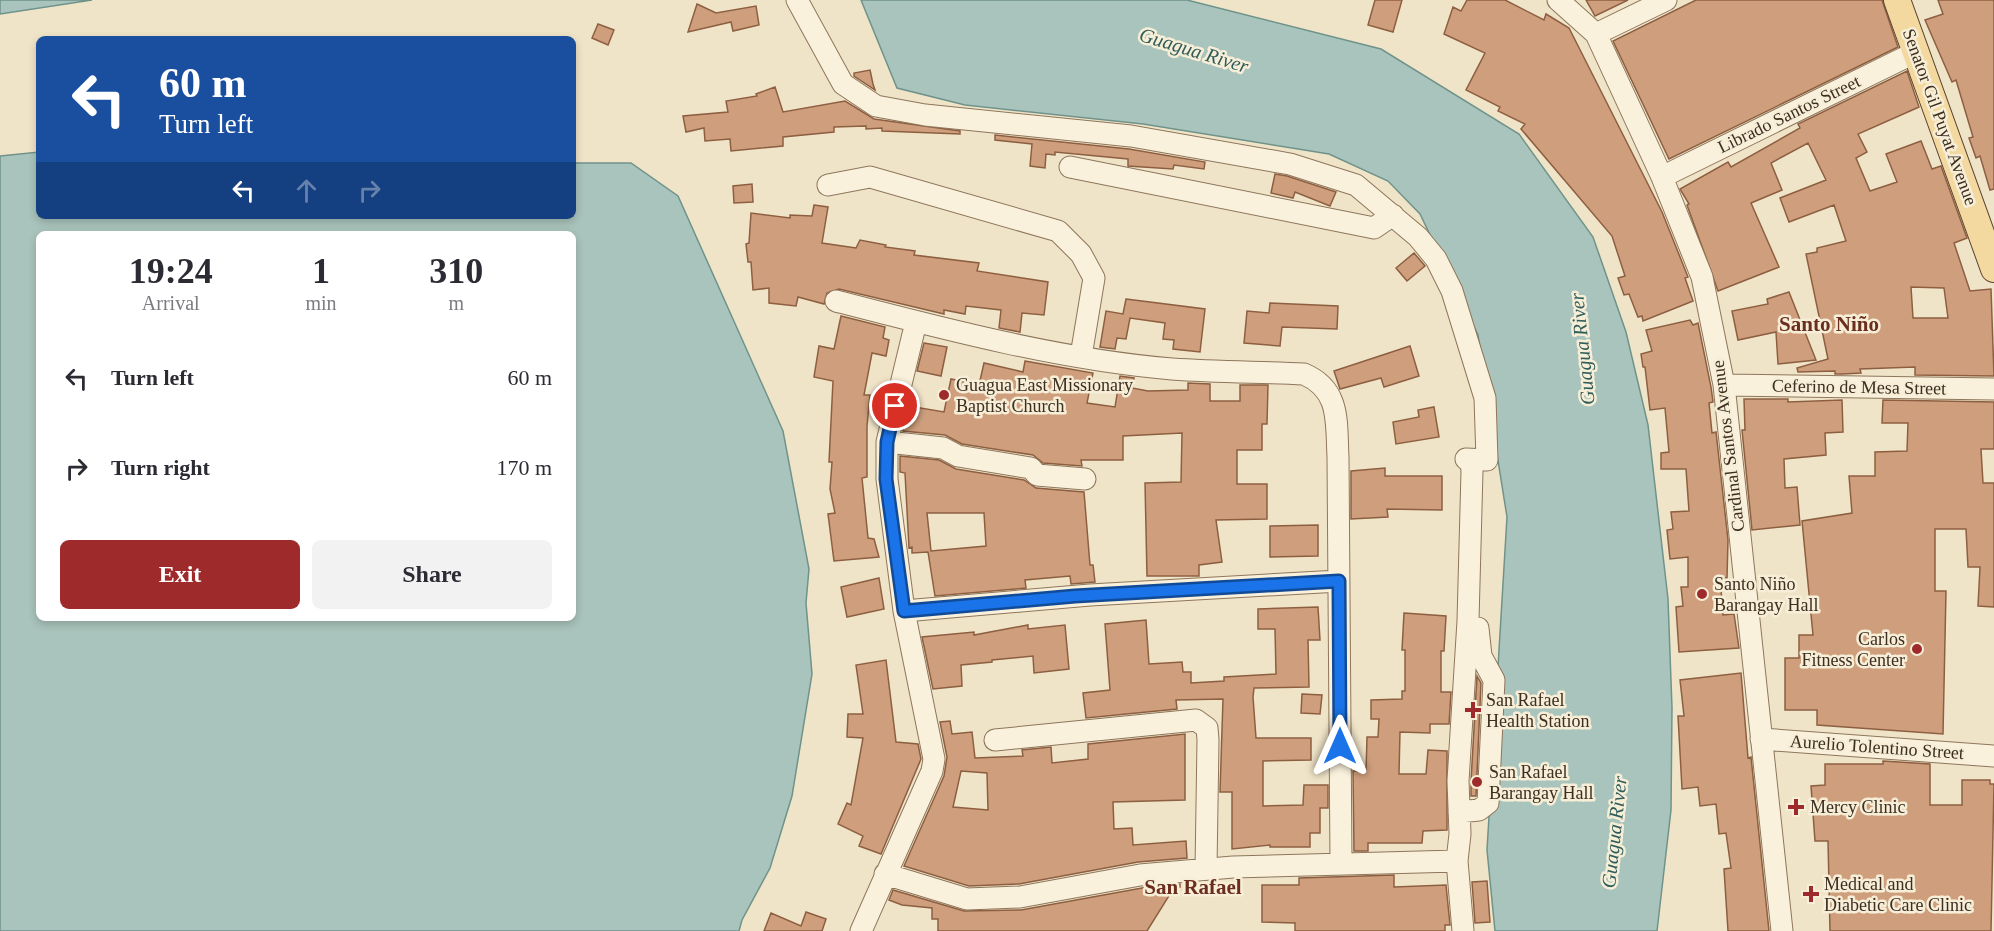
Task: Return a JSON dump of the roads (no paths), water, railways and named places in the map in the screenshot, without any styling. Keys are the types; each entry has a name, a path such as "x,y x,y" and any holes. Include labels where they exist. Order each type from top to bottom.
{"main road":[{"name":"Senator Gil Puyat Avenue","path":"1897,0 1994,269"}],"street":[{"path":"796,0 843,84 876,106 925,115 1131,136 1290,164 1356,185 1418,237 1436,259 1452,291 1485,398 1487,460 1477,635 1481,656 1494,680 1488,803 1479,810 1459,812"},
{"name":"Cardinal Santos Avenue","path":"1558,0 1596,34 1662,177 1702,277 1724,385 1782,931"},
{"path":"1596,34 1666,0"},
{"name":"Librado Santos Street","path":"1662,177 1916,52"},
{"path":"1070,167 1374,228 1393,214"},
{"path":"828,185 870,177 1058,231 1082,254 1094,278 1082,356"},
{"path":"836,301 916,322 1082,356 1171,369 1304,374 1319,381 1330,395 1336,416 1341,864"},
{"path":"861,931 933,771 934,759 904,611 886,479 887,442 916,322"},
{"name":"Ceferino de Mesa Street","path":"1724,385 1994,389"},
{"path":"887,442 943,448 958,456 1031,468 1037,476 1085,479"},
{"path":"1463,931 1457,861 1458,781 1472,471 1471,463 1466,459 1487,460"},
{"path":"904,611 1075,596 1339,581"},
{"path":"995,740 1196,720 1202,723 1207,728 1208,740 1206,869"},
{"name":"Aurelio Tolentino Street","path":"1761,739 1994,756"},
{"path":"885,874 937,892 978,898 1020,897 1140,875 1206,869 1457,861"}],"water":[{"path":"0,0 92,0 0,14"},
{"name":"Guagua River","path":"861,0 1187,0 1381,49 1519,134 1593,237 1626,332 1648,425 1668,599 1672,708 1671,810 1657,931 1495,931 1487,850 1507,517 1478,335 1420,214 1388,181 1329,154 1143,124 965,105 897,88"},
{"path":"36,152 36,219 576,219 576,163 631,163 678,196 783,431 809,569 806,603 812,674 792,796 770,868 742,920 739,931 0,931 0,156"}],"place":[{"name":"Guagua East Missionary Baptist Church","path":"944,395"},
{"name":"Santo Niño Barangay Hall","path":"1702,594"},
{"name":"Carlos Fitness Center","path":"1917,649"},
{"name":"San Rafael Health Station","path":"1473,710"},
{"name":"San Rafael Barangay Hall","path":"1477,782"},
{"name":"Mercy Clinic","path":"1796,807"},
{"name":"Medical and Diabetic Care Clinic","path":"1811,894"}],"district":[{"name":"Santo Niño","path":"1829,324"},
{"name":"San Rafael","path":"1193,887"}]}
